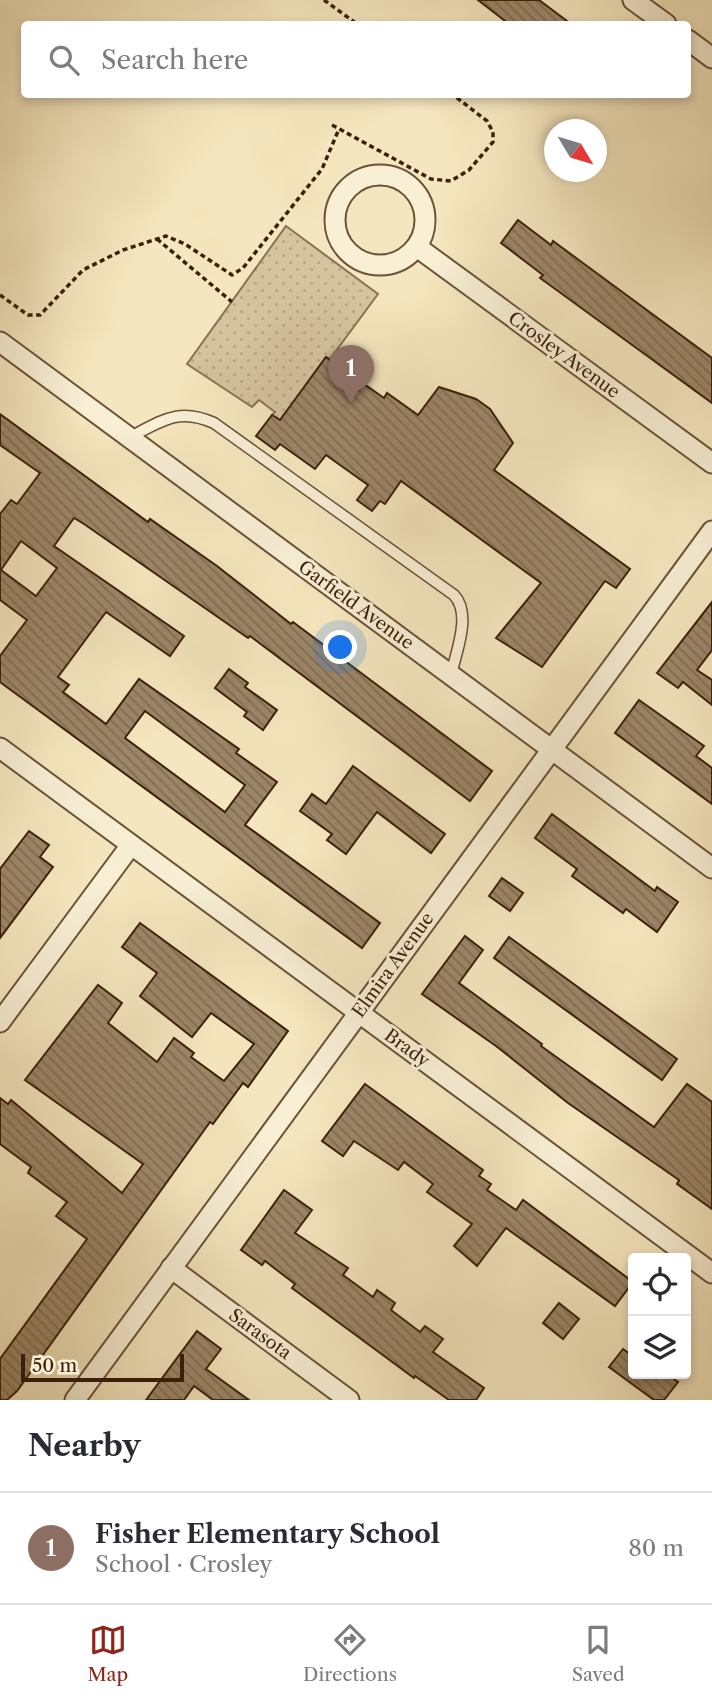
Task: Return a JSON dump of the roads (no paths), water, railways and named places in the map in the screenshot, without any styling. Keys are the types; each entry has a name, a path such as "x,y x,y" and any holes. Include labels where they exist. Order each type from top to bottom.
{"street":[{"path":"633,0 662,21"},
{"path":"691,42 712,58"},
{"path":"372,175 388,175 403,180 415,190 423,203 426,218 424,233 417,247 401,264 370,264 356,258 345,248 337,234 335,219 338,204 352,185 372,175"},
{"name":"Crosley Avenue","path":"417,247 712,463"},
{"name":"Garfield Avenue","path":"0,342 712,868"},
{"name":"Elmira Avenue","path":"75,1400 712,531"},
{"name":"Brady","path":"0,748 712,1273"},
{"path":"0,1022 131,845"},
{"name":"Sarasota","path":"171,1268 349,1400"}],"lane":[{"path":"130,438 169,417 198,416 214,423 454,596 461,603 463,614 451,675"}],"place":[{"name":"Fisher Elementary School","path":"351,403"}]}
